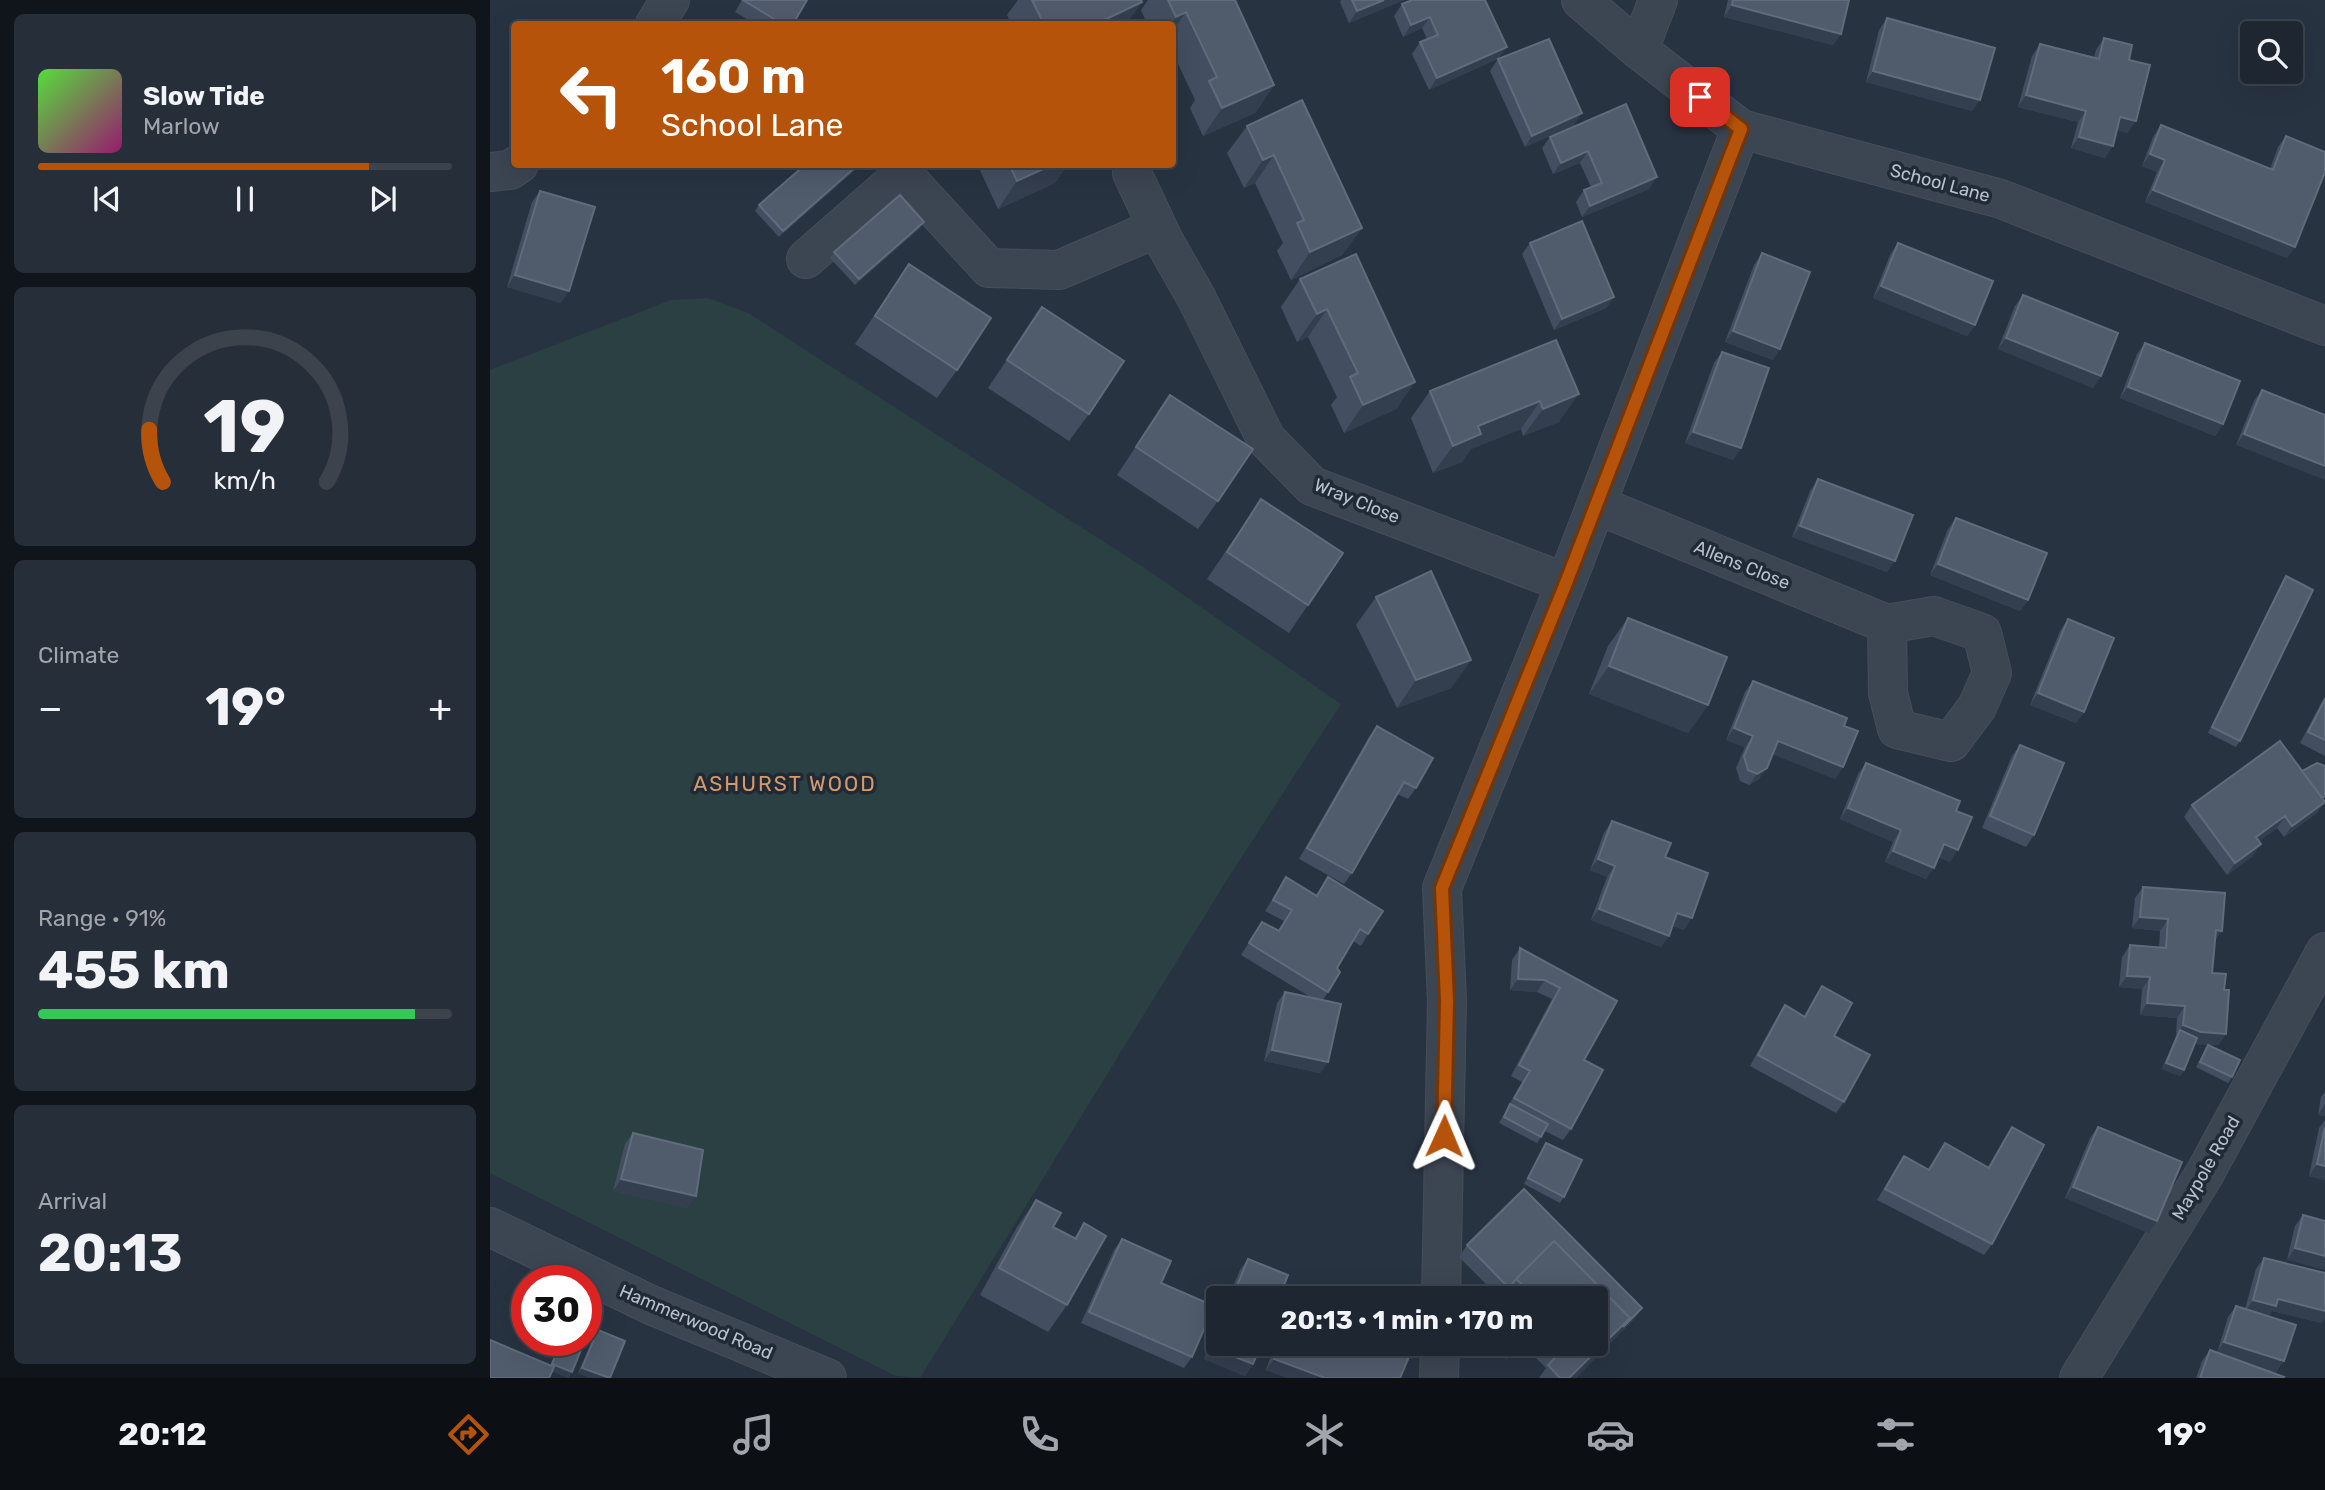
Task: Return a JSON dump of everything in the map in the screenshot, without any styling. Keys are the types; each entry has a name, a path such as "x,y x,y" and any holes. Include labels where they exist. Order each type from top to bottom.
{"street":[{"path":"657,21 670,0"},
{"name":"School Lane","path":"1581,0 1639,50 1741,129 2001,199 2325,326"},
{"path":"1639,50 1658,0"},
{"path":"1441,1286 1447,1001 1442,888 1597,505 1741,129"},
{"path":"490,172 513,168"},
{"name":"Wray Close","path":"1132,173 1157,228 1197,299 1266,439 1312,486 1566,583"},
{"path":"806,258 903,174 989,268 1059,270 1157,228"},
{"name":"Allens Close","path":"1597,505 1887,624"},
{"name":"Maypole Road","path":"2079,1378 2204,1174 2325,953"},
{"name":"Hammerwood Road","path":"490,1227 651,1305 827,1378"},
{"path":"1440,1356 1440,1378"}],"green space":[{"path":"708,298 748,313 1146,569 1341,704 1228,878 920,1378 896,1376 490,1173 490,370 671,300"}],"building":[{"path":"743,0 807,0 795,21 777,21"},
{"path":"1032,0 1142,2 1102,21 1042,21"},
{"path":"1168,0 1235,0 1274,85 1222,108 1209,81 1217,77 1186,12 1176,17"},
{"path":"1352,0 1384,0 1357,11"},
{"path":"1412,0 1485,0 1507,47 1437,78 1420,42 1438,35 1430,17 1411,25 1402,4"},
{"path":"1733,0 1849,0 1841,34 1732,5"},
{"path":"1887,18 1995,48 1980,100 1873,71"},
{"path":"2104,38 2132,45 2129,60 2150,65 2136,121 2120,117 2113,146 2079,137 2086,111 2026,95 2040,44 2099,59"},
{"path":"1549,39 1582,113 1532,136 1498,59"},
{"path":"1302,100 1362,228 1310,252 1297,223 1304,220 1274,155 1263,160 1247,126"},
{"path":"1626,104 1657,177 1590,206 1584,190 1602,183 1588,151 1561,163 1550,137"},
{"path":"2161,125 2273,170 2286,136 2325,152 2325,172 2295,247 2153,190 2165,160 2150,154"},
{"path":"801,168 854,168 783,231 759,205"},
{"path":"1011,168 1045,168 1017,181"},
{"path":"540,191 595,207 569,291 515,275"},
{"path":"900,195 924,222 859,279 834,252"},
{"path":"1582,221 1614,297 1562,319 1530,243"},
{"path":"1898,243 1993,281 1975,325 1881,286"},
{"path":"1762,253 1810,272 1780,349 1733,331"},
{"path":"1356,254 1415,382 1363,405 1350,377 1358,373 1327,309 1317,314 1300,279"},
{"path":"909,264 991,318 957,370 875,316"},
{"path":"2023,295 2118,333 2101,376 2006,338"},
{"path":"1042,307 1124,361 1089,414 1007,360"},
{"path":"1556,340 1579,394 1543,409 1540,401 1478,426 1481,434 1453,446 1430,391"},
{"path":"2145,343 2240,381 2223,424 2128,387"},
{"path":"1722,352 1769,368 1741,448 1693,432"},
{"path":"2262,390 2325,415 2325,466 2244,434"},
{"path":"1170,395 1253,449 1218,501 1136,447"},
{"path":"1818,479 1913,515 1895,561 1800,526"},
{"path":"1261,499 1343,553 1308,605 1227,552"},
{"path":"1956,518 2047,553 2028,600 1938,564"},
{"path":"1431,571 1471,660 1416,680 1376,597"},
{"path":"2286,576 2313,590 2240,741 2212,727"},
{"path":"1628,618 1727,657 1708,705 1609,666"},
{"path":"2068,619 2114,638 2084,712 2038,693"},
{"path":"1753,681 1847,718 1844,726 1858,731 1843,767 1778,741 1767,768 1757,774 1748,770 1744,756 1753,736 1734,728"},
{"path":"2325,699 2325,740 2308,732"},
{"path":"1377,726 1433,758 1416,788 1404,782 1352,873 1307,848"},
{"path":"2280,741 2325,802 2292,826 2285,816 2256,837 2261,844 2235,863 2192,805"},
{"path":"2020,745 2064,763 2034,835 1990,816"},
{"path":"1866,763 1960,801 1956,811 1972,817 1958,850 1944,844 1934,868 1893,851 1901,830 1848,808"},
{"path":"2317,763 2325,766 2325,796 2322,798 2302,771"},
{"path":"1612,821 1671,843 1665,857 1708,873 1692,918 1677,913 1669,936 1599,909 1615,866 1598,859"},
{"path":"1286,877 1317,896 1328,877 1383,911 1368,934 1360,929 1337,968 1340,972 1328,992 1249,943 1262,922 1279,931 1292,910 1273,900"},
{"path":"2143,887 2225,893 2222,931 2216,930 2212,973 2226,974 2224,990 2229,990 2226,1034 2201,1032 2183,1025 2185,1006 2147,1003 2150,977 2127,976 2130,945 2166,948 2168,919 2140,917"},
{"path":"1520,948 1617,1001 1584,1060 1603,1070 1571,1129 1514,1098 1530,1071 1519,1065 1560,988 1545,980 1518,979"},
{"path":"1822,986 1852,1003 1834,1036 1870,1055 1844,1102 1758,1055 1785,1005 1805,1017"},
{"path":"1285,992 1341,1004 1328,1062 1272,1050"},
{"path":"2180,1030 2197,1038 2184,1070 2166,1063"},
{"path":"2208,1045 2240,1060 2232,1077 2200,1062"},
{"path":"1510,1104 1548,1124 1541,1137 1504,1117"},
{"path":"2012,1127 2044,1145 1992,1244 1885,1189 1904,1156 1929,1170 1945,1143 1989,1168"},
{"path":"2098,1127 2182,1162 2157,1221 2073,1187"},
{"path":"2325,1127 2325,1166 2317,1164"},
{"path":"633,1133 703,1150 696,1196 621,1179"},
{"path":"1546,1143 1582,1160 1564,1197 1528,1178"},
{"path":"1524,1189 1642,1308 1623,1327 1630,1318 1608,1296 1608,1286 1598,1286 1554,1241 1511,1286 1507,1286 1467,1245"},
{"path":"1036,1200 1061,1213 1053,1227 1076,1239 1084,1223 1106,1236 1067,1305 999,1268"},
{"path":"2303,1215 2325,1221 2325,1256 2295,1248"},
{"path":"1122,1239 1171,1261 1161,1283 1206,1303 1206,1325 1192,1357 1089,1312"},
{"path":"1554,1241 1598,1286 1524,1286 1516,1279"},
{"path":"2264,1258 2325,1273 2325,1311 2278,1299 2276,1306 2253,1300"},
{"path":"1248,1259 1288,1275 1284,1286 1237,1286"},
{"path":"1608,1296 1630,1318 1608,1340"},
{"path":"2236,1306 2296,1325 2284,1361 2224,1342"},
{"path":"602,1332 625,1341 610,1378 582,1368 587,1356 602,1356"},
{"path":"490,1340 511,1349 511,1356 528,1356 554,1367 549,1378 490,1378"},
{"path":"2210,1350 2284,1377 2200,1378"},
{"path":"555,1356 578,1356 572,1372 552,1364"},
{"path":"1232,1356 1256,1356 1253,1364"},
{"path":"1275,1356 1409,1356 1400,1378 1325,1378 1274,1359"},
{"path":"1556,1356 1591,1356 1569,1378 1560,1378 1548,1365"}],"district":[{"name":"ASHURST WOOD","path":"785,784"}],"route":[{"path":"1444,1136 1447,1001 1442,888 1566,583 1741,129 1700,97"}]}
